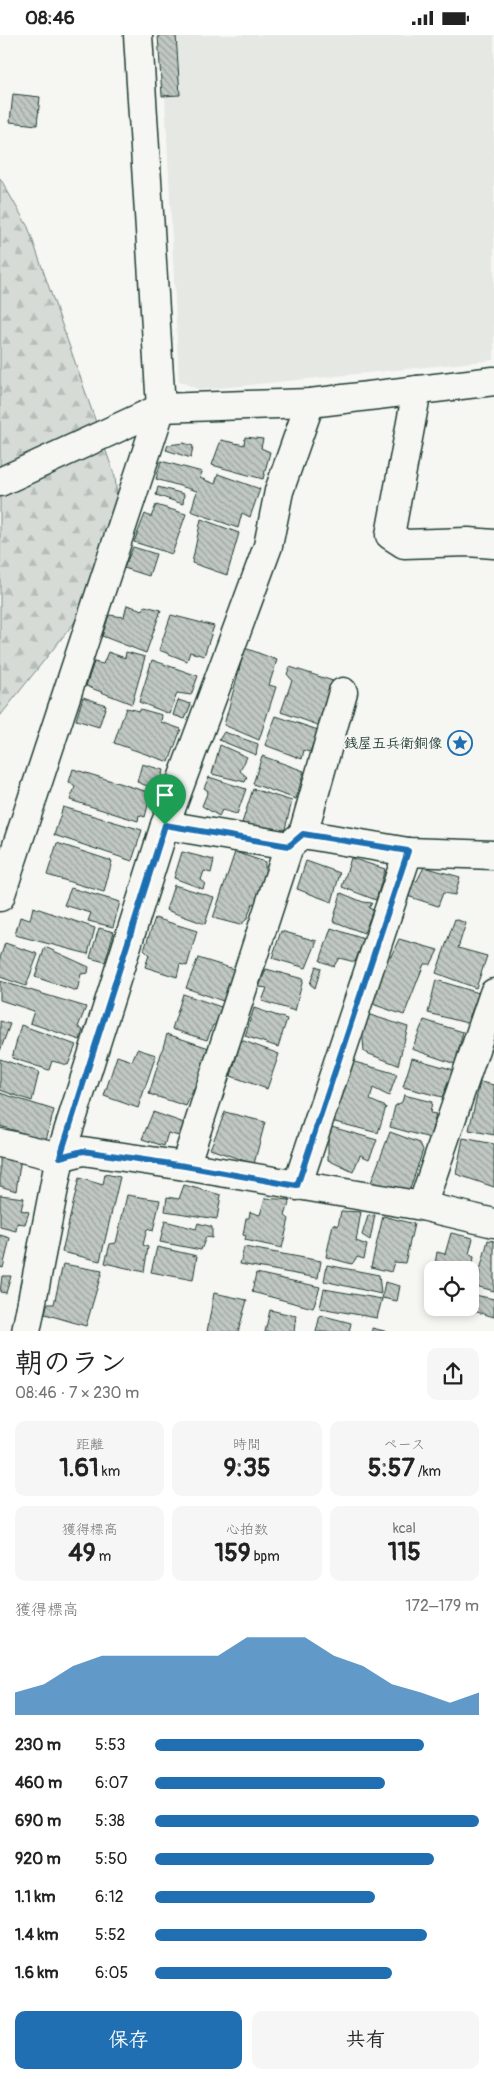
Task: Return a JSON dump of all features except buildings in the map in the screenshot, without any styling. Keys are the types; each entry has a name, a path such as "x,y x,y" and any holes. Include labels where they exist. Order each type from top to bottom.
{"street":[{"path":"0,897 160,408 138,35"},
{"path":"0,482 160,408 310,403 494,381"},
{"path":"417,390 390,535 404,544 468,542 494,544"},
{"path":"26,1331 60,1157 165,825 268,546 279,491 310,403"},
{"path":"185,1166 296,840 344,692"},
{"path":"165,825 408,851 494,855"},
{"path":"297,1186 408,851"},
{"path":"422,1206 482,1063 494,993"},
{"path":"0,1143 60,1157 83,1151 185,1166 422,1206 494,1223"}],"shaded area":[{"path":"162,35 494,35 494,360 200,390 179,381"}],"green space":[{"path":"0,178 28,227 115,477 123,561 0,716"}],"place":[{"name":"銭屋五兵衛銅像","path":"460,743"}],"route":[{"path":"165,825 289,846 303,834 408,851 297,1186 185,1166 83,1151 60,1157 110,1007 165,825"}]}
